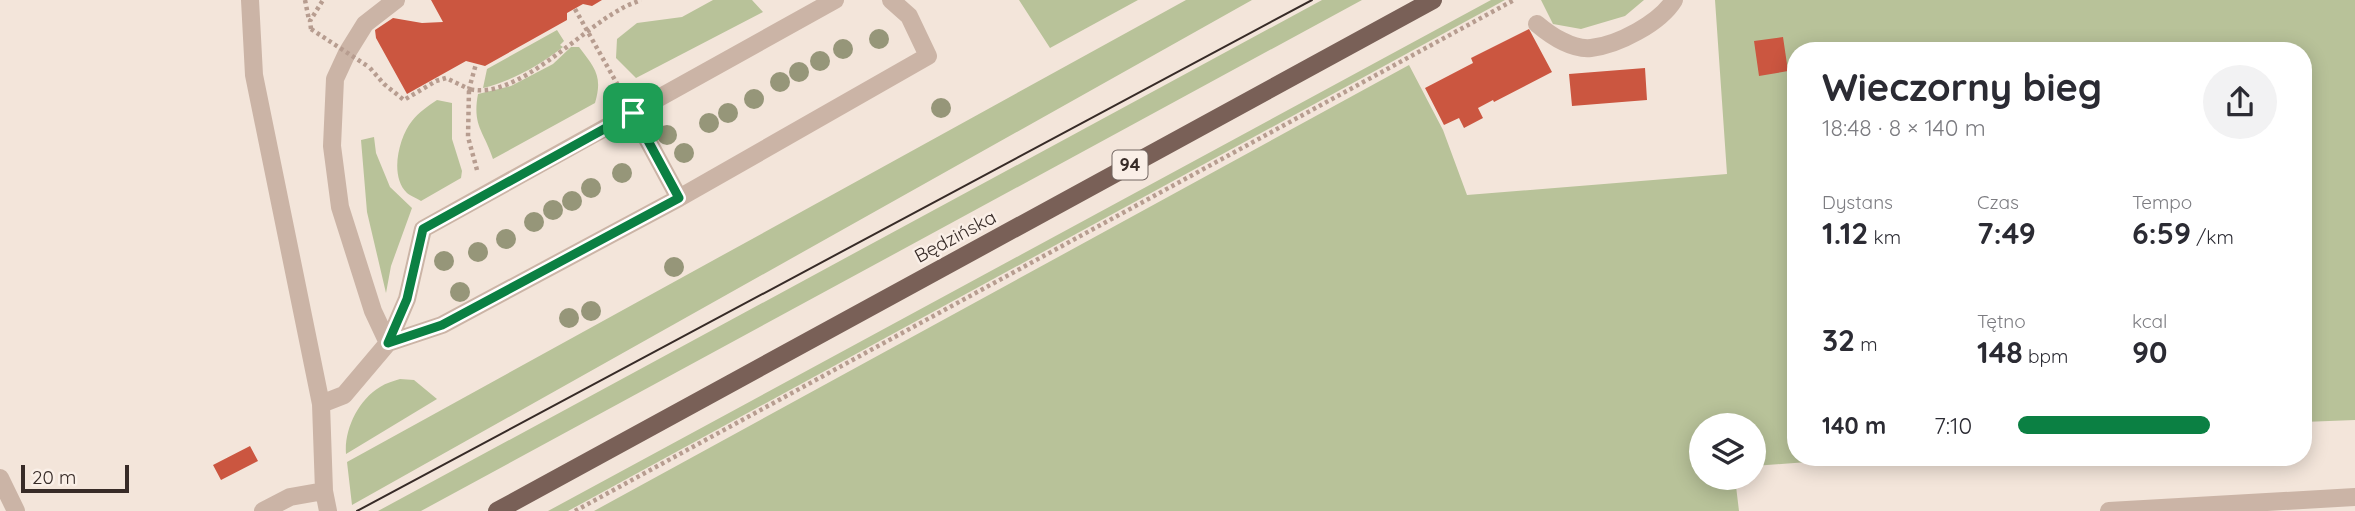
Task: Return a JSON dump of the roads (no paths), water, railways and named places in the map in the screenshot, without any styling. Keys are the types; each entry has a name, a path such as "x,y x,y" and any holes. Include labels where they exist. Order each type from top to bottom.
{"main road":[{"name":"Będzińska","path":"497,511 1433,0"}],"lane":[{"path":"250,0 254,75 321,404 324,491 328,511"},
{"path":"388,343 373,311 340,207 332,146 335,79 365,24 396,0"},
{"path":"321,404 344,396 388,343 407,299 423,229 835,0"},
{"path":"388,343 442,325 679,198 928,56 909,16 891,0"},
{"path":"1537,24 1556,39 1589,48 1636,34 1668,9 1674,0"},
{"path":"633,113 679,198"},
{"path":"0,478 16,511"},
{"path":"263,511 290,497 324,491"},
{"path":"2109,511 2355,497"}],"tram line":[{"path":"357,511 1312,0"}]}
